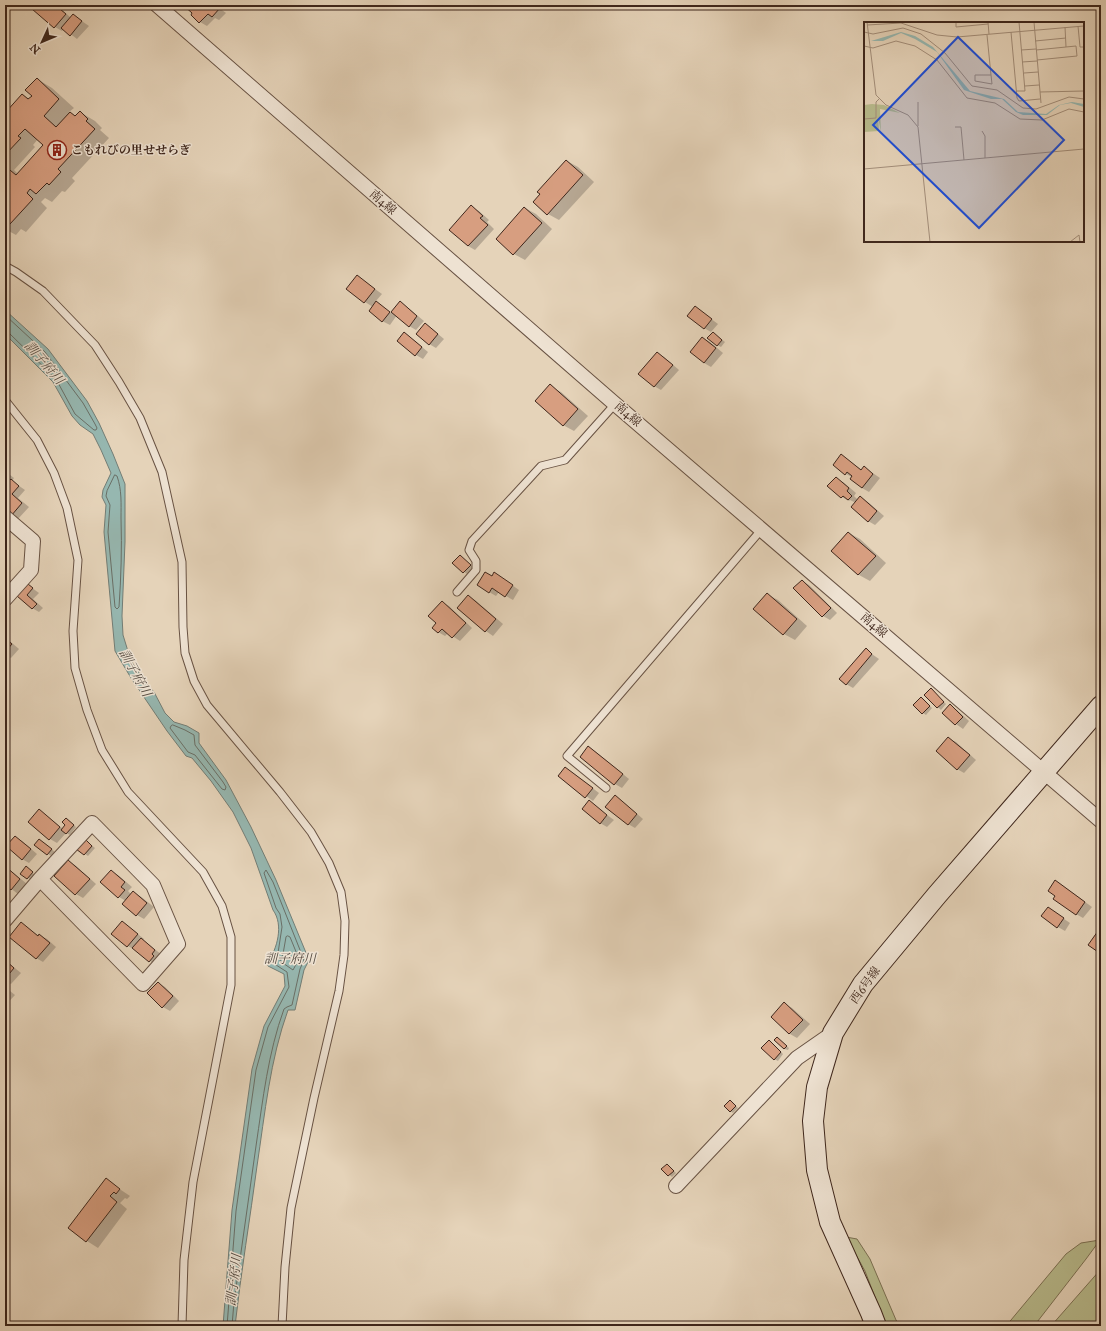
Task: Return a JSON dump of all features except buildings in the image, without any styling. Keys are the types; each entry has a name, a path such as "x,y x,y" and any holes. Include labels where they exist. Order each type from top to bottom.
{"street":[{"name":"南4線","path":"157,5 615,404 1101,821"},
{"path":"5,517 33,541 31,570 5,599"},
{"name":"西6号線","path":"876,1326 830,1222 817,1170 813,1121 817,1087 833,1034 863,984 937,895 1101,706"},
{"path":"5,920 40,878 92,823 153,885 178,944 143,984 40,878"},
{"path":"676,1186 797,1058 833,1034"}],"lane":[{"path":"5,266 43,291 95,345 140,418 162,472 182,562 182,620 184,653 194,681 207,705 280,792 311,832 330,862 341,892 345,920 344,955 339,992 314,1098 291,1208 285,1267 282,1326"},
{"path":"5,400 37,440 54,473 67,508 78,560 73,631 75,668 87,710 102,750 128,792 203,872 222,906 231,937 231,985 193,1182 184,1260 182,1326"},
{"path":"457,592 476,570 476,561 469,550 472,541 541,466 565,460 615,404"},
{"path":"606,788 567,756 762,529"}],"green space":[{"path":"846,1237 857,1239 870,1259 900,1326 886,1326 865,1271"},
{"path":"1100,1240 1034,1326 1006,1326 1066,1254 1081,1243"},
{"path":"1101,1269 1101,1326 1051,1326"}],"water":[{"name":"訓子府川","path":"5,310 48,349 87,401 99,423 125,484 125,542 122,616 123,635 131,661 154,692 165,713 174,722 187,726 199,733 199,743 226,780 251,827 276,880 309,960 304,970 295,1010 288,1010 272,1067 235,1326 223,1326 232,1210 252,1069 264,1026 285,986 284,974 268,966 268,962 278,937 278,923 251,848 233,812 211,781 192,758 186,756 167,731 131,678 115,651 104,532 106,505 102,497 103,490 111,473 93,434 80,425 72,416 53,382 5,334"}],"place":[{"name":"こもれびの里せせらぎ","path":"57,150"}]}
